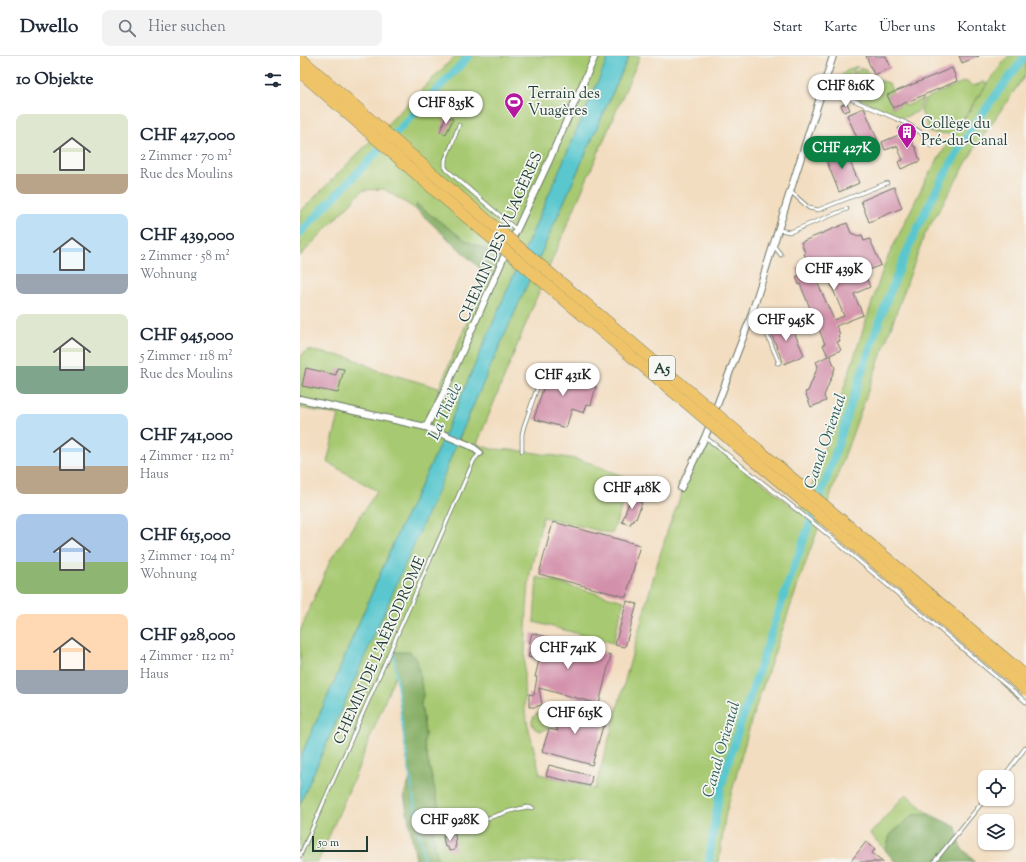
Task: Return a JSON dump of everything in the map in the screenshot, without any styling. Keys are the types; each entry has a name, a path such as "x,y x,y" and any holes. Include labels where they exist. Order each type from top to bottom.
{"highway":[{"name":"A5","path":"300,58 464,201 1026,676"},
{"name":"A5","path":"300,72 461,212 1026,690"}],"street":[{"name":"CHEMIN DES VUAGÈRES","path":"429,428 503,258 517,230 594,56"},
{"path":"681,488 705,437 749,322 833,56"},
{"path":"300,399 429,428 471,446 480,454"}],"lane":[{"path":"823,87 906,123 920,132 931,146"},
{"path":"459,125 445,160 445,167 451,174 517,230"},
{"path":"790,192 809,208 818,210 887,183"},
{"path":"779,230 790,232 847,209"},
{"path":"774,246 781,255"},
{"path":"766,332 779,363 777,363"},
{"path":"522,451 522,434 524,426 544,368"},
{"path":"705,437 821,529 1026,702"},
{"name":"CHEMIN DE L'AÉRODROME","path":"300,856 474,460 480,454"},
{"path":"1008,770 1026,747"},
{"path":"934,862 980,806"},
{"path":"457,828 510,811 527,807 533,808"}],"green space":[{"path":"455,56 609,56 449,424 399,530 300,758 300,631 331,559 377,491 327,462 339,415 300,408 300,357 307,350 352,358 377,370 439,388 487,275 502,258 465,240 416,205 417,210 384,189 363,190 300,256 300,212"},
{"path":"629,56 640,56 549,267 477,444 491,449 516,450 576,459 593,464 631,480 612,534 543,517 530,573 524,679 525,713 540,774 595,789 668,529 682,492 681,488 705,437 801,513 812,485 885,263 926,179 987,84 1008,56 1026,56 1026,74 976,146 924,236 809,553 752,718 725,817 719,862 438,862 433,835 439,808 424,744 425,734 421,703 423,694 410,653 395,652 396,673 357,771 318,862 300,862 300,804 477,397"},
{"path":"855,67 858,67 848,76 851,85 856,86 852,80 852,73 858,71 860,68 867,71 875,79 889,83 893,93 887,95 893,108 904,103 906,106 923,99 919,111 903,118 837,89 839,88 842,74"},
{"path":"965,81 973,86 982,83 982,81 987,84 952,134 930,133 921,111 925,100"},
{"path":"416,204 465,240 503,258 487,275 417,210"},
{"path":"537,577 624,601 613,643 534,622"},
{"path":"394,652 410,652 417,660 423,694 421,703 425,734 424,744 439,808 433,835 438,862 417,862 416,860 404,795 410,779"},
{"path":"541,713 547,716 550,722 547,728 541,731 535,728 532,722 535,716"},
{"path":"906,794 929,814 913,815 890,835 886,851 870,834"},
{"path":"929,814 956,827 960,846 975,862 926,862 915,859 908,862 895,862 886,851 890,835 913,815"}],"water":[{"path":"609,56 629,56 457,442 438,490 300,804 300,758 399,530 449,424"}],"building":[{"path":"866,56 886,56 891,68 874,75"},
{"path":"959,56 979,56 962,63"},
{"path":"952,68 957,81 893,108 887,95"},
{"path":"847,103 850,110 844,112 841,105"},
{"path":"864,108 878,141 865,146 862,138 858,140 847,115"},
{"path":"446,116 453,119 446,134 440,132"},
{"name":"Collège du Pré-du-Canal","path":"904,125 914,147 915,146 920,161 901,169 898,162 903,160 897,146 885,150 882,142 901,134 898,128"},
{"path":"845,149 859,183 839,192 825,157"},
{"path":"894,187 902,208 869,222 861,201"},
{"path":"847,223 851,233 858,236 862,235 864,241 870,239 881,265 864,272 870,287 854,294 863,315 836,326 840,334 838,335 840,341 837,342 841,350 830,355 835,368 824,396 826,401 811,407 805,392 808,391 818,366 816,362 828,356 823,345 825,344 796,277 800,275 797,268 809,263 811,266 804,255 805,253 801,242","holes":["822,263 844,316 834,320 811,268"]},
{"path":"789,320 804,355 784,364 769,329"},
{"path":"550,365 581,374 580,381 596,386 591,405 587,404 584,413 572,409 566,428 534,419"},
{"path":"306,368 336,375 337,368 344,369 338,393 302,386"},
{"path":"632,494 641,497 639,502 642,503 636,519 634,518 630,525 622,522"},
{"path":"553,522 640,545 626,597 539,574"},
{"path":"627,601 637,604 625,647 615,645"},
{"path":"532,633 611,655 599,704 539,688 542,705 537,707 529,707 529,694 534,695 537,677 535,677 539,660 528,657 532,645 529,644"},
{"path":"563,706 569,706 574,710 582,725 585,712 607,718 605,727 603,726 592,765 542,751 549,729 558,731 553,720 553,716 556,709"},
{"path":"549,765 592,776 590,786 546,776"},
{"path":"455,834 455,850 449,851 448,847 445,847 443,836"},
{"path":"866,842 875,849 872,853 884,862 850,862"}],"waterway":[{"path":"300,233 469,56"},
{"name":"Canal Oriental","path":"709,862 718,801 733,745 797,558 830,469 871,344 889,295 922,218 951,163 969,133 1026,56"},
{"path":"394,652 403,731 424,862"}],"place":[{"name":"Terrain des Vuagères","path":"514,119"},
{"name":"Collège du Pré-du-Canal","path":"907,149"}],"water label":[{"name":"La Thièle","path":"444,411"}]}
